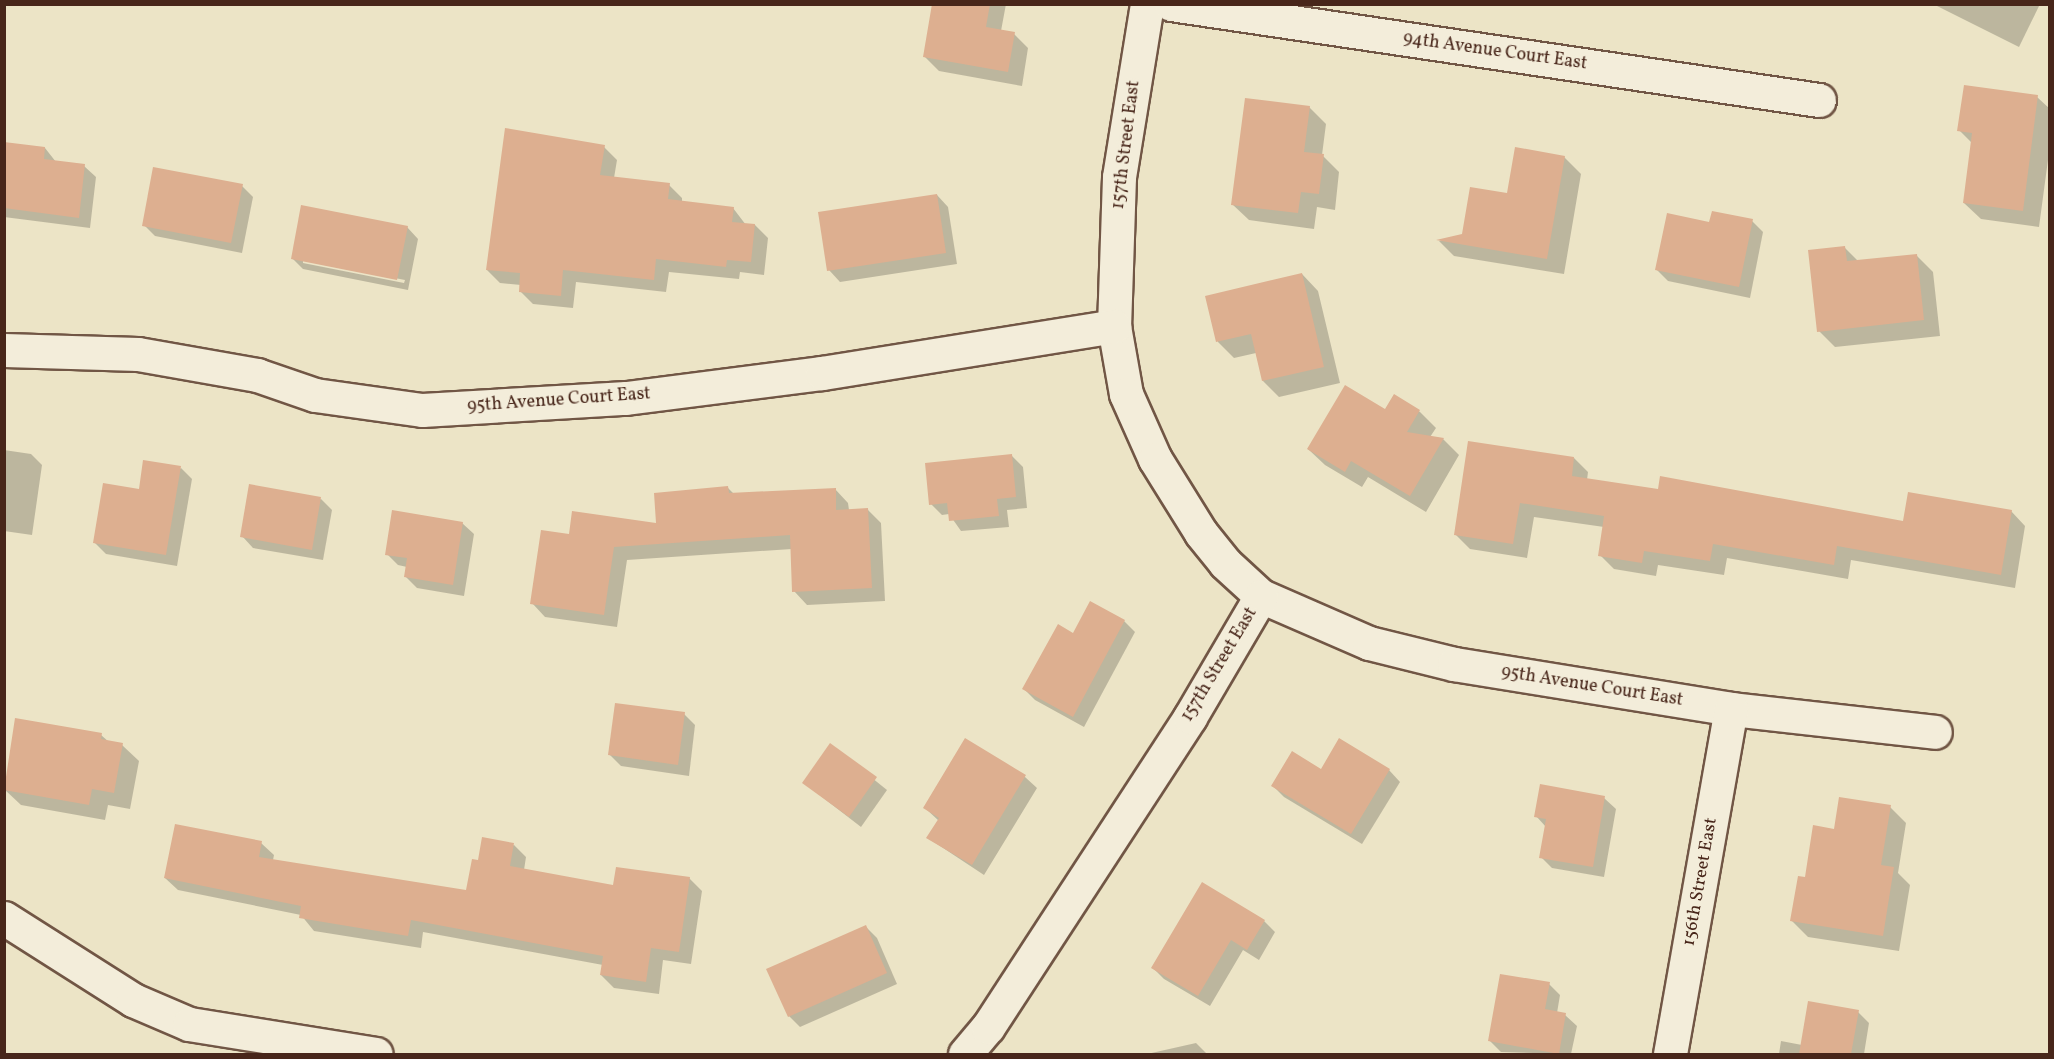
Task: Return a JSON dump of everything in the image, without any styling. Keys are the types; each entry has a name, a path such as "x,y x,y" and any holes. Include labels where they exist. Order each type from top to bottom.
{"street":[{"name":"157th Street East","path":"965,1054 988,1027 1190,717 1261,596 1225,563 1201,533 1155,459 1126,394 1114,326 1119,177 1147,4"},
{"name":"94th Avenue Court East","path":"1171,4 1819,100"},
{"name":"95th Avenue Court East","path":"4,350 138,354 257,375 315,395 422,410 626,398 822,373 1114,326"},
{"name":"95th Avenue Court East","path":"1261,596 1369,643 1454,664 1731,709 1935,732"},
{"name":"156th Street East","path":"1670,1054 1731,709"},
{"path":"4,918 133,1000 189,1024 376,1054"}],"building":[{"path":"932,4 990,4 986,27 1015,32 1008,72 923,57"},
{"path":"1964,85 2038,95 2023,211 1963,203 1972,133 1957,131"},
{"path":"1245,98 1310,106 1304,152 1324,154 1319,194 1301,192 1298,213 1231,205"},
{"path":"505,128 605,145 600,175 670,183 668,199 734,207 732,222 755,224 751,262 727,260 726,267 656,259 654,280 563,270 561,296 519,292 520,273 486,270"},
{"path":"4,142 45,147 44,159 85,164 79,218 4,208"},
{"path":"1515,147 1565,156 1547,259 1436,240 1462,234 1470,187 1507,193"},
{"path":"153,167 243,184 231,243 142,226"},
{"path":"937,194 946,253 827,271 818,212"},
{"path":"301,205 408,226 397,280 291,259"},
{"path":"1712,211 1753,219 1739,287 1655,270 1667,213 1709,222"},
{"path":"1845,246 1847,261 1917,254 1924,320 1817,332 1808,250"},
{"path":"1302,273 1324,367 1262,381 1251,334 1216,342 1205,296"},
{"path":"1345,385 1385,409 1394,394 1420,410 1407,432 1444,438 1410,496 1351,461 1345,472 1307,449"},
{"path":"1468,441 1574,457 1572,476 1658,489 1660,476 1903,521 1908,492 2012,510 2001,575 1837,546 1834,565 1713,544 1710,561 1644,551 1642,563 1598,556 1604,516 1520,503 1513,544 1454,535"},
{"path":"1012,454 1016,497 997,499 999,516 949,521 947,503 929,505 925,463"},
{"path":"143,460 181,466 166,555 93,543 103,483 139,489"},
{"path":"249,484 321,497 312,550 240,537"},
{"path":"728,486 729,493 836,488 836,510 868,508 872,588 792,592 790,535 614,547 604,615 530,604 541,530 569,534 572,511 656,523 654,493"},
{"path":"392,510 463,522 453,585 404,577 407,558 385,555"},
{"path":"1090,601 1125,620 1073,717 1022,689 1058,624 1073,633"},
{"path":"615,703 685,712 678,765 608,755"},
{"path":"15,718 102,733 101,739 123,743 114,793 92,789 89,805 4,790"},
{"path":"965,738 1026,775 972,865 926,838 939,818 923,808"},
{"path":"1339,738 1390,769 1351,834 1271,786 1292,751 1321,769"},
{"path":"830,743 877,777 849,817 802,783"},
{"path":"1540,784 1605,796 1593,867 1539,858 1546,819 1534,817"},
{"path":"1839,797 1891,805 1881,865 1894,867 1883,936 1790,921 1798,876 1805,877 1813,825 1834,829"},
{"path":"175,824 262,841 259,857 466,890 472,859 478,860 482,837 514,843 510,866 613,885 616,867 690,877 679,952 651,948 646,982 600,975 603,956 411,920 408,936 299,918 301,906 164,878"},
{"path":"1202,882 1265,920 1247,950 1231,940 1198,996 1151,968"},
{"path":"866,925 887,973 788,1017 766,969"},
{"path":"1500,974 1550,982 1545,1009 1566,1013 1559,1054 1488,1041"},
{"path":"1808,1001 1859,1010 1851,1054 1799,1054"}]}
